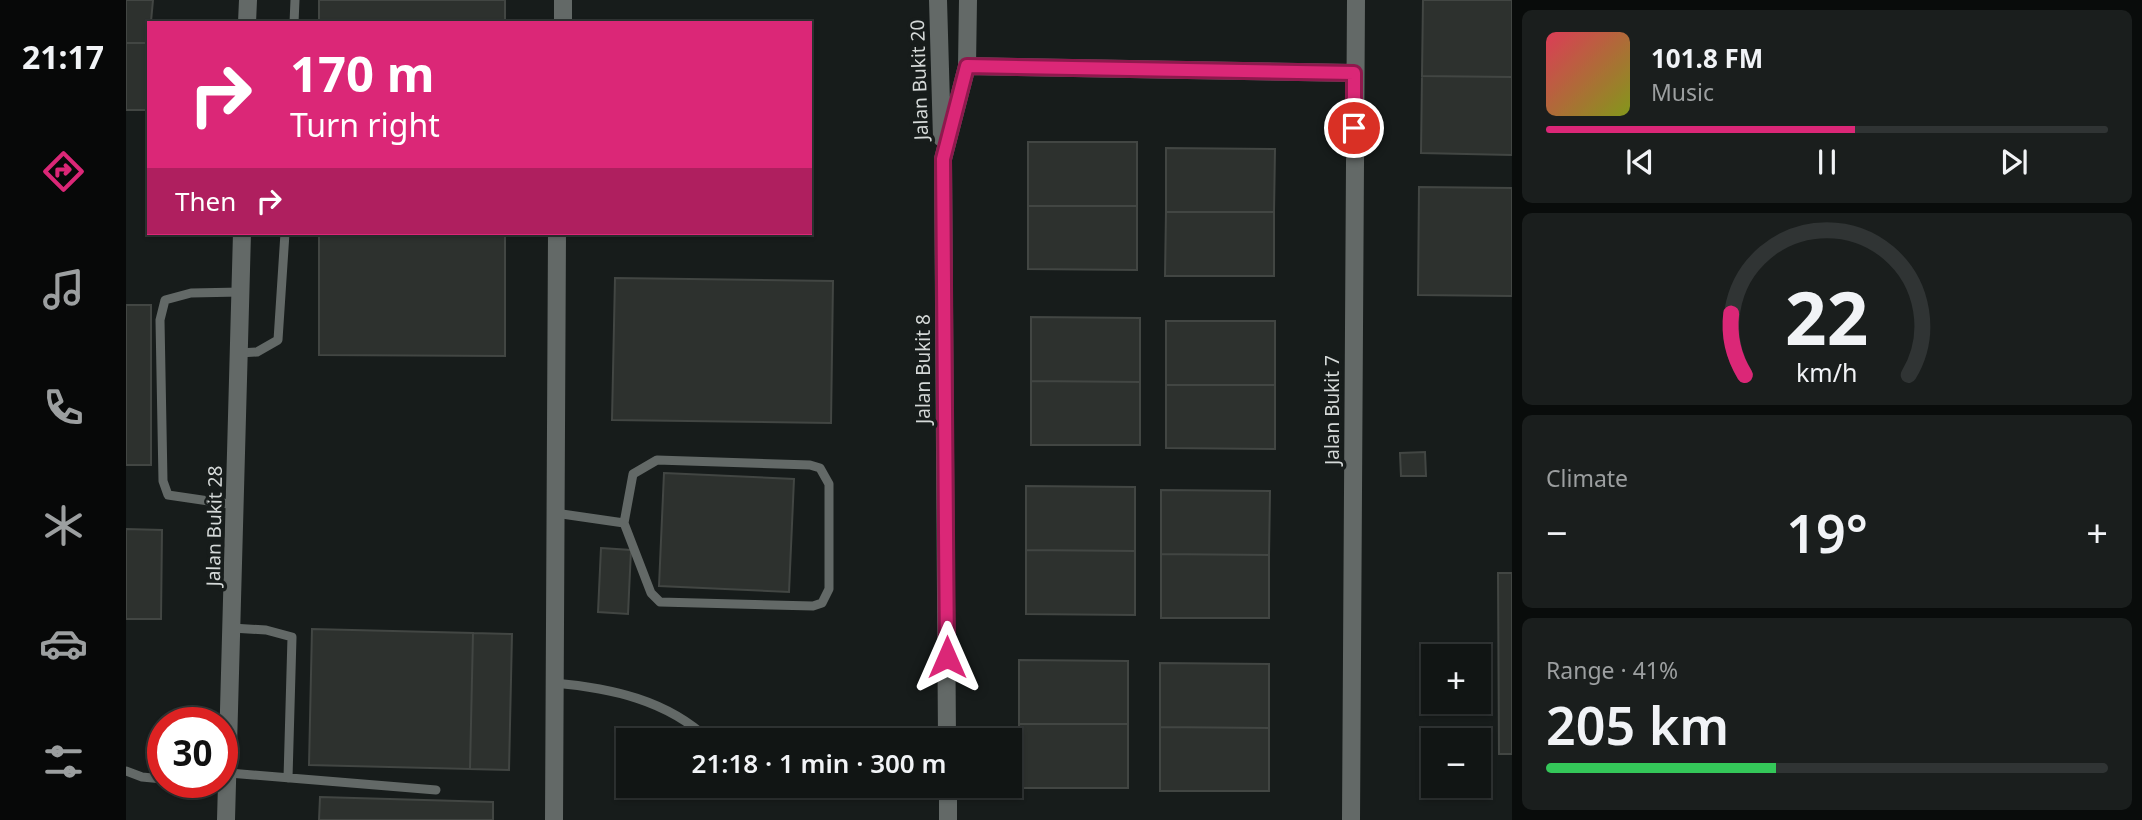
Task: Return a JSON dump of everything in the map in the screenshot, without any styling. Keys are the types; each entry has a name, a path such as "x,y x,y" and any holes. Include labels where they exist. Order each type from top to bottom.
{"street":[{"path":"247,21 248,0"},
{"path":"563,21 564,0"},
{"name":"Jalan Bukit 20","path":"938,0 943,159"},
{"name":"Jalan Bukit 8","path":"947,728 943,159 967,66 968,0"},
{"name":"Jalan Bukit 7","path":"1351,820 1356,0"},
{"path":"967,66 1354,73"},
{"name":"Jalan Bukit 28","path":"230,707 242,235"},
{"path":"554,820 557,235"},
{"name":"Jalan Bukit 28","path":"226,820 228,798"},
{"path":"948,798 948,820"}],"lane":[{"path":"294,21 295,0"},
{"path":"239,353 257,352 278,340 285,235"},
{"path":"236,505 168,495 163,481 160,320 165,300 191,293 241,292"},
{"path":"657,460 810,465 820,468 829,484 829,589 822,603 813,606 660,602 651,593 624,523 633,474 657,460"},
{"path":"555,513 624,523"},
{"path":"232,628 266,630 292,637 288,778"},
{"path":"554,683 590,686 657,704 697,728"},
{"path":"126,771 147,776"},
{"path":"238,779 288,778 436,790"}],"building":[{"path":"126,0 153,0 151,21 147,21 147,43 126,43"},
{"path":"319,0 505,0 505,21 319,21"},
{"path":"1423,0 1512,0 1512,77 1422,76"},
{"path":"126,43 147,43 147,110 126,110"},
{"path":"1422,76 1512,77 1512,155 1421,153"},
{"path":"1028,142 1137,142 1137,206 1028,206"},
{"path":"1166,148 1275,149 1274,212 1166,212"},
{"path":"1419,187 1512,188 1512,296 1418,295"},
{"path":"1028,206 1137,206 1137,270 1028,269"},
{"path":"1166,212 1274,212 1274,276 1165,276"},
{"path":"319,235 505,235 505,356 319,355"},
{"path":"615,278 833,281 831,423 612,420"},
{"path":"126,305 151,305 151,465 126,465"},
{"path":"1031,317 1140,318 1140,382 1031,381"},
{"path":"1166,321 1275,321 1275,385 1166,385"},
{"path":"1031,381 1140,382 1140,445 1031,445"},
{"path":"1166,385 1275,385 1275,449 1166,448"},
{"path":"1425,452 1426,476 1401,476 1400,453"},
{"path":"664,473 794,479 789,592 659,586"},
{"path":"1026,486 1135,487 1135,551 1026,550"},
{"path":"1161,490 1270,491 1269,555 1161,554"},
{"path":"126,529 162,530 161,619 126,619"},
{"path":"601,548 631,550 628,614 598,612"},
{"path":"1026,550 1135,551 1135,615 1026,614"},
{"path":"1161,554 1269,555 1269,618 1161,618"},
{"path":"1498,573 1512,573 1512,754 1499,754"},
{"path":"312,629 473,633 470,769 309,765"},
{"path":"473,633 512,634 509,770 470,769"},
{"path":"1019,660 1128,661 1128,724 1019,724"},
{"path":"1160,663 1269,664 1269,728 1160,727"},
{"path":"1019,724 1128,724 1128,788 1022,788 1022,728 1019,728"},
{"path":"1160,727 1269,728 1269,791 1160,791"},
{"path":"320,797 493,802 493,820 319,820"}],"route":[{"path":"947,657 943,159 967,66 1354,73 1354,128"}]}
